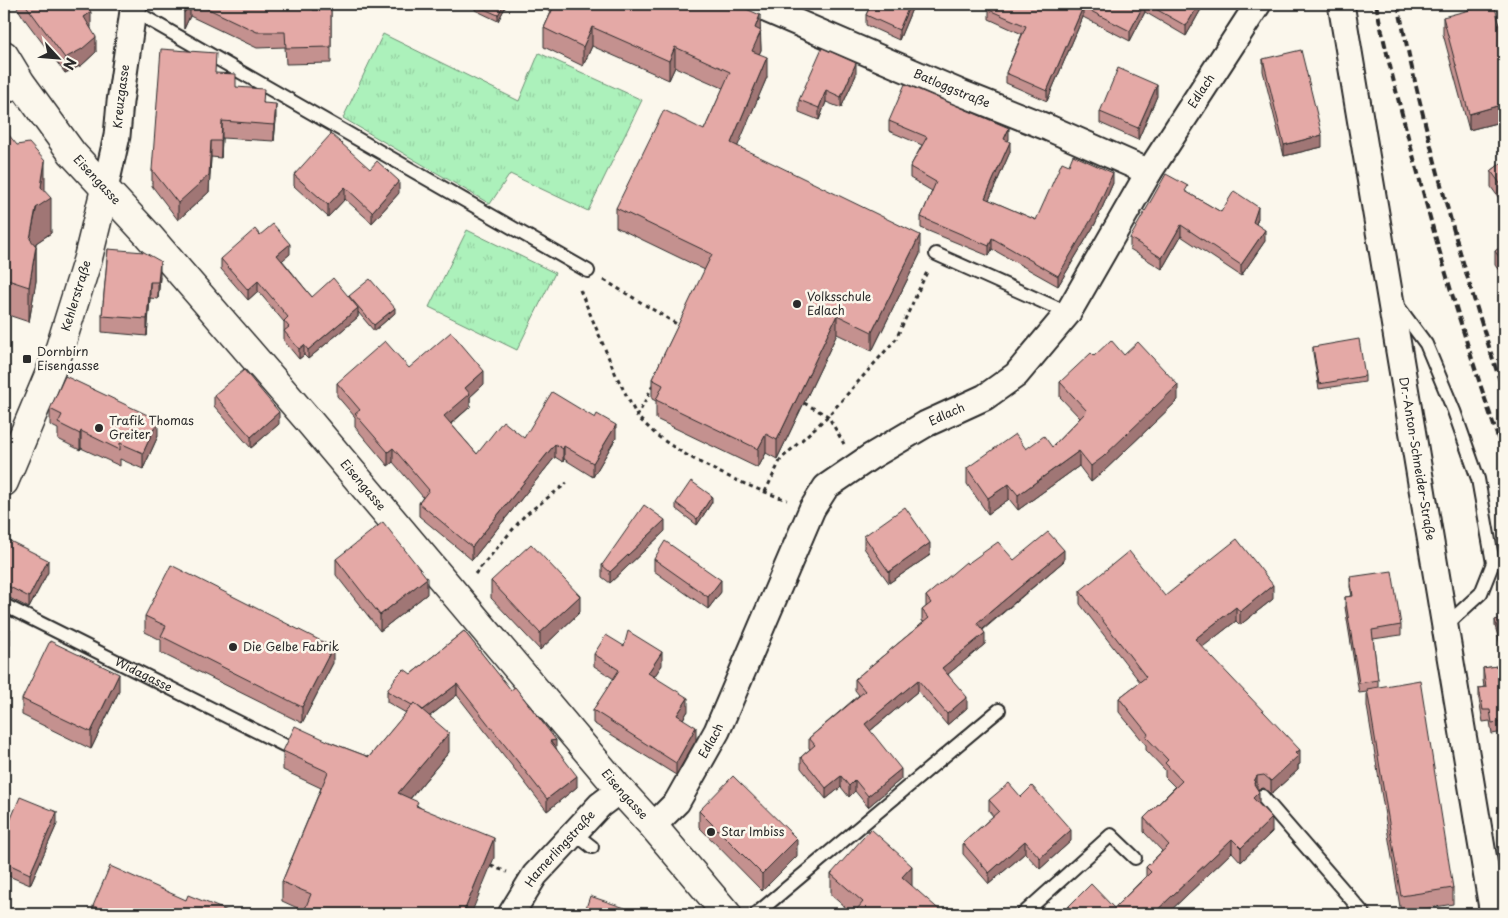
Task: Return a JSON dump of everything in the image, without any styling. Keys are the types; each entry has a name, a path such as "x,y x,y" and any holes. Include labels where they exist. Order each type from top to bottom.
{"main road":[{"name":"Eisengasse","path":"4,55 12,87 168,257 727,914"},
{"name":"Kehlerstraße","path":"4,482 58,351 88,258 105,189"}],"street":[{"name":"Batloggstraße","path":"754,4 1149,172"},
{"name":"Edlach","path":"653,826 677,802 717,731 812,509 826,487 870,457 926,424 985,397 1016,375 1068,313 1149,172 1258,4"},
{"name":"Dr.-Anton-Schneider-Straße","path":"1341,4 1493,914"},
{"name":"Kreuzgasse","path":"105,189 116,136 134,7"},
{"name":"Hamerlingstraße","path":"511,914 535,875 583,840 600,805 620,790"}],"lane":[{"path":"134,7 588,271"},
{"path":"936,254 1068,313"},
{"path":"1391,298 1426,344 1454,411 1478,479 1493,563 1481,593 1445,626"},
{"name":"Widagasse","path":"4,605 284,745"},
{"path":"756,914 999,710"},
{"path":"1262,796 1364,914"},
{"path":"1023,914 1111,836 1134,858"}],"path":[{"path":"765,492 782,459 828,416 896,340 936,254"},
{"path":"567,258 616,375 638,417 662,439 712,469 765,492 812,509"},
{"path":"588,271 682,326 678,335"},
{"path":"638,417 654,384"},
{"path":"804,403 828,416 847,448"},
{"path":"457,596 524,514 567,483"},
{"path":"491,866 510,874"}],"green space":[{"path":"383,34 519,101 539,53 642,100 588,211 510,174 490,204 343,118"},
{"path":"467,230 555,273 517,350 429,307"}],"building":[{"path":"25,4 86,4 91,12 84,17 96,37 82,49 65,58"},
{"path":"184,4 189,4 184,13"},
{"path":"198,4 313,4 313,10 331,10 331,47 286,48 285,32 257,32"},
{"path":"475,4 504,4 498,15"},
{"name":"Volksschule Edlach","path":"555,4 735,4 760,15 755,28 761,31 752,51 767,57 731,143 920,235 872,332 837,315 777,440 766,434 758,449 656,400 663,385 652,379 712,254 616,208 664,110 704,130 730,72 675,47 669,61 592,27 583,47 544,28"},
{"path":"871,4 910,4 899,30 866,15"},
{"path":"992,4 1045,4 1057,9 1060,4 1144,4 1130,31 1083,7 1047,91 1006,73 1026,26 989,10"},
{"path":"1147,4 1199,4 1186,26"},
{"path":"1494,4 1504,40 1504,104 1469,114 1443,17"},
{"path":"822,48 856,63 841,97 826,90 819,108 799,100"},
{"path":"161,49 216,53 215,73 236,74 236,87 264,89 263,103 276,104 274,125 222,121 221,141 211,141 209,175 178,203 152,170"},
{"path":"1301,50 1322,135 1284,145 1263,59"},
{"path":"1118,68 1157,85 1138,128 1100,112"},
{"path":"905,84 1009,128 1004,139 1010,142 985,198 1036,220 1062,162 1069,165 1073,155 1113,173 1095,213 1058,276 992,238 989,246 921,217 936,182 910,167 927,137 889,121"},
{"path":"4,129 17,145 29,143 45,161 41,187 51,198 36,208 30,239 36,246 29,287 8,280 4,275"},
{"path":"331,134 370,169 377,161 399,181 372,212 345,187 328,205 294,175"},
{"path":"1504,161 1504,189 1491,171"},
{"path":"1166,174 1188,186 1185,191 1221,212 1234,191 1258,207 1253,222 1265,230 1241,265 1181,225 1162,258 1130,238"},
{"path":"273,224 290,244 277,255 312,297 333,278 358,308 308,350 304,345 299,349 284,331 289,327 284,321 288,317 258,281 248,290 221,259 255,229 260,235"},
{"path":"1504,245 1504,264 1495,251"},
{"path":"108,249 144,252 160,261 158,282 150,282 147,319 102,316"},
{"path":"370,279 395,308 374,325 349,296"},
{"path":"451,332 484,371 465,388 470,394 444,416 477,454 503,421 524,438 552,392 595,418 597,414 616,425 593,463 564,446 563,449 555,444 472,547 419,503 429,490 393,448 388,452 355,414 360,410 337,383 385,341 409,368"},
{"path":"1359,339 1365,376 1319,384 1313,347"},
{"path":"1111,340 1124,355 1138,342 1178,385 1103,457 1091,466 1079,451 1018,495 1009,484 988,498 967,468 1015,434 1026,449 1044,436 1052,447 1087,411 1060,382 1091,353 1094,356"},
{"path":"244,370 279,412 251,437 214,395"},
{"name":"Trafik Thomas Greiter","path":"65,376 158,420 143,453 120,443 120,450 81,431 80,434 58,423 62,415 50,409"},
{"path":"691,481 712,496 697,519 676,503"},
{"path":"644,505 665,520 610,572 602,565"},
{"path":"905,507 930,543 889,572 864,536"},
{"path":"383,522 427,578 380,615 336,559"},
{"path":"1048,532 1064,550 977,623 985,633 942,668 967,697 947,714 918,680 865,724 901,769 868,796 855,780 849,786 841,776 826,788 801,757 815,745 809,738 865,691 855,679 929,618 922,610 931,603 926,596 966,562 967,564 998,542 1014,560"},
{"path":"4,538 48,560 29,597 4,584"},
{"path":"1237,539 1273,585 1240,612 1236,607 1195,639 1300,750 1295,753 1298,756 1271,781 1264,775 1257,776 1255,779 1254,784 1259,792 1253,798 1272,818 1241,848 1232,839 1153,914 1065,914 1063,912 1091,884 1114,908 1151,872 1146,867 1169,845 1144,818 1182,781 1165,763 1168,760 1146,737 1148,734 1119,698 1146,677 1080,591 1129,551 1165,596"},
{"path":"665,541 721,580 708,597 654,559"},
{"path":"531,544 580,596 540,633 491,581"},
{"name":"Die Gelbe Fabrik","path":"171,565 333,647 302,707 161,636 166,626 145,616"},
{"path":"1392,571 1401,625 1372,630 1378,680 1359,683 1345,597 1353,596 1350,577"},
{"path":"1504,618 1504,649 1503,649 1495,620"},
{"path":"4,625 10,629 4,641"},
{"path":"464,631 511,690 515,687 556,740 550,741 577,776 547,799 457,684 423,710 414,703 412,705 387,691 404,669 411,674"},
{"path":"628,631 662,652 648,673 688,698 677,715 696,727 676,763 593,710 619,670 594,654 606,635 624,646"},
{"path":"50,641 119,674 91,732 22,699"},
{"path":"1504,665 1504,721 1492,723 1490,710 1483,710 1479,688 1486,687 1483,668"},
{"path":"1420,680 1453,888 1401,896 1367,689"},
{"path":"414,703 449,733 398,793 418,802 416,806 494,838 463,914 303,914 311,894 282,882 328,772 283,751 295,726 369,757"},
{"path":"733,776 797,839 762,874 699,811"},
{"path":"1009,783 1021,797 1032,786 1071,830 1040,858 1025,841 989,873 963,843 999,811 989,800"},
{"path":"20,797 57,812 30,874 4,862 4,818 10,821"},
{"path":"871,829 912,866 902,877 944,914 853,914 863,902 831,874"},
{"path":"110,866 186,900 188,895 235,914 113,914 93,906"},
{"path":"590,896 625,908 622,914 584,914"}],"railway":[{"path":"1376,4 1402,112 1438,247 1504,455"},
{"path":"1398,4 1420,103 1445,200 1504,393"}],"place":[{"name":"Volksschule Edlach","path":"797,304"},
{"name":"Dornbirn Eisengasse","path":"27,359"},
{"name":"Trafik Thomas Greiter","path":"99,428"},
{"name":"Die Gelbe Fabrik","path":"233,647"},
{"name":"Star Imbiss","path":"711,832"}]}
